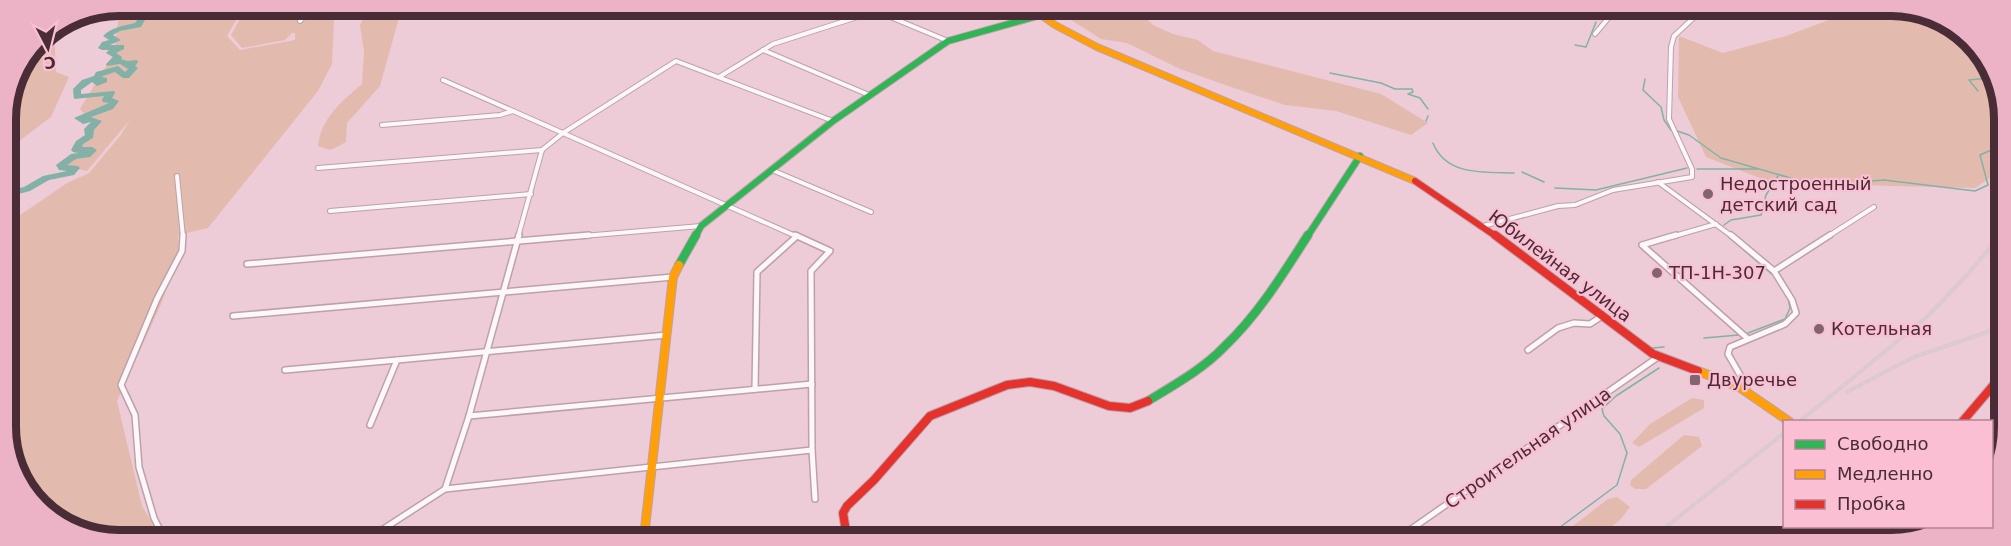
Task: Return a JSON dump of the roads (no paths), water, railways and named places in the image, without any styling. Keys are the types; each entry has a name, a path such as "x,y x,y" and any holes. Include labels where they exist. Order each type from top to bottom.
{"street":[{"path":"300,21 304,16"},
{"path":"719,77 773,44 860,16"},
{"path":"888,16 948,41"},
{"path":"645,530 674,278 701,226 833,121 948,41 1037,16"},
{"name":"Юбилейная улица","path":"1043,16 1097,47 1360,156 1435,193 1483,226 1658,357 1745,391 1787,420"},
{"path":"1595,34 1609,16"},
{"path":"1483,226 1558,206 1575,205 1613,190 1687,178 1694,174 1670,119 1671,47 1674,36 1695,16"},
{"path":"763,50 869,95"},
{"path":"445,489 469,416 543,150 563,133 676,61 833,121"},
{"path":"443,80 727,207 830,250 812,270 812,450 815,499"},
{"path":"382,125 500,115 513,111"},
{"path":"318,168 543,150"},
{"path":"846,530 843,513 847,506 874,480 930,416 1007,385 1030,382 1054,386 1108,406 1130,408 1142,404 1197,369 1224,348 1268,297 1360,156"},
{"path":"772,170 871,213"},
{"path":"160,530 154,518 139,466 135,416 121,385 157,299 182,251 183,230 177,176"},
{"path":"1658,182 1716,224 1774,271 1792,300 1796,313 1785,324 1730,347 1728,354 1747,387 1745,391"},
{"path":"330,211 531,194"},
{"path":"1774,271 1874,207"},
{"path":"1716,224 1642,245 1748,338"},
{"path":"247,264 701,226"},
{"path":"755,389 757,272 797,236"},
{"path":"233,316 674,278"},
{"path":"1528,350 1558,328 1574,323 1590,324 1602,316"},
{"path":"285,370 667,335"},
{"name":"Строительная улица","path":"1411,529 1658,357"},
{"path":"370,425 397,360"},
{"path":"469,416 812,384"},
{"path":"1964,420 1994,384"},
{"path":"382,530 445,489 652,469 812,450"}],"waterway":[{"path":"118,16 120,18 125,16"},
{"path":"17,192 27,189 46,178 71,173 75,168 62,168 61,165 74,156 87,155 92,150 76,150 79,143 90,136 89,129 98,121 90,119 83,121 78,118 110,107 115,101 106,100 111,93 77,97 77,89 93,78 97,83 104,80 97,79 99,74 118,69 126,76 134,68 128,67 134,62 124,64 123,61 110,64 118,57 110,53 121,47 102,48 105,44 117,40 107,36 110,33 138,25 141,20 138,16"},
{"path":"1575,45 1586,47 1596,22"},
{"path":"1330,73 1381,83 1395,89 1412,89 1413,92 1408,94 1420,98 1428,109"},
{"path":"1978,91 1969,80 1986,78"},
{"path":"1645,79 1643,90 1661,107 1664,120 1671,130"},
{"path":"1426,121 1428,116"},
{"path":"1677,131 1689,135 1721,158 1801,181 1847,183 1884,180 1975,191 1988,185 1980,155 1994,149"},
{"path":"1433,143 1439,154 1456,167 1479,172 1514,173"},
{"path":"1555,188 1596,190 1687,168"},
{"path":"1697,169 1757,169"},
{"path":"1522,172 1544,182"},
{"path":"1724,225 1731,220 1761,215 1766,195 1778,176"},
{"path":"1730,238 1774,276"},
{"path":"1748,333 1785,319 1790,308 1788,298"},
{"path":"1704,338 1739,335"},
{"path":"1652,348 1664,347"},
{"path":"1557,529 1617,485 1627,453 1620,434 1604,416 1602,409 1616,396 1659,368"}],"railway":[{"path":"1801,420 1928,316 1994,243"},
{"path":"1847,392 1914,357 1994,330"},
{"path":"1663,529 1783,434"}],"place":[{"name":"Недостроенный детский сад","path":"1708,194"},
{"name":"ТП-1Н-307","path":"1657,273"},
{"name":"Котельная","path":"1819,329"},
{"name":"Двуречье","path":"1695,380"}]}
